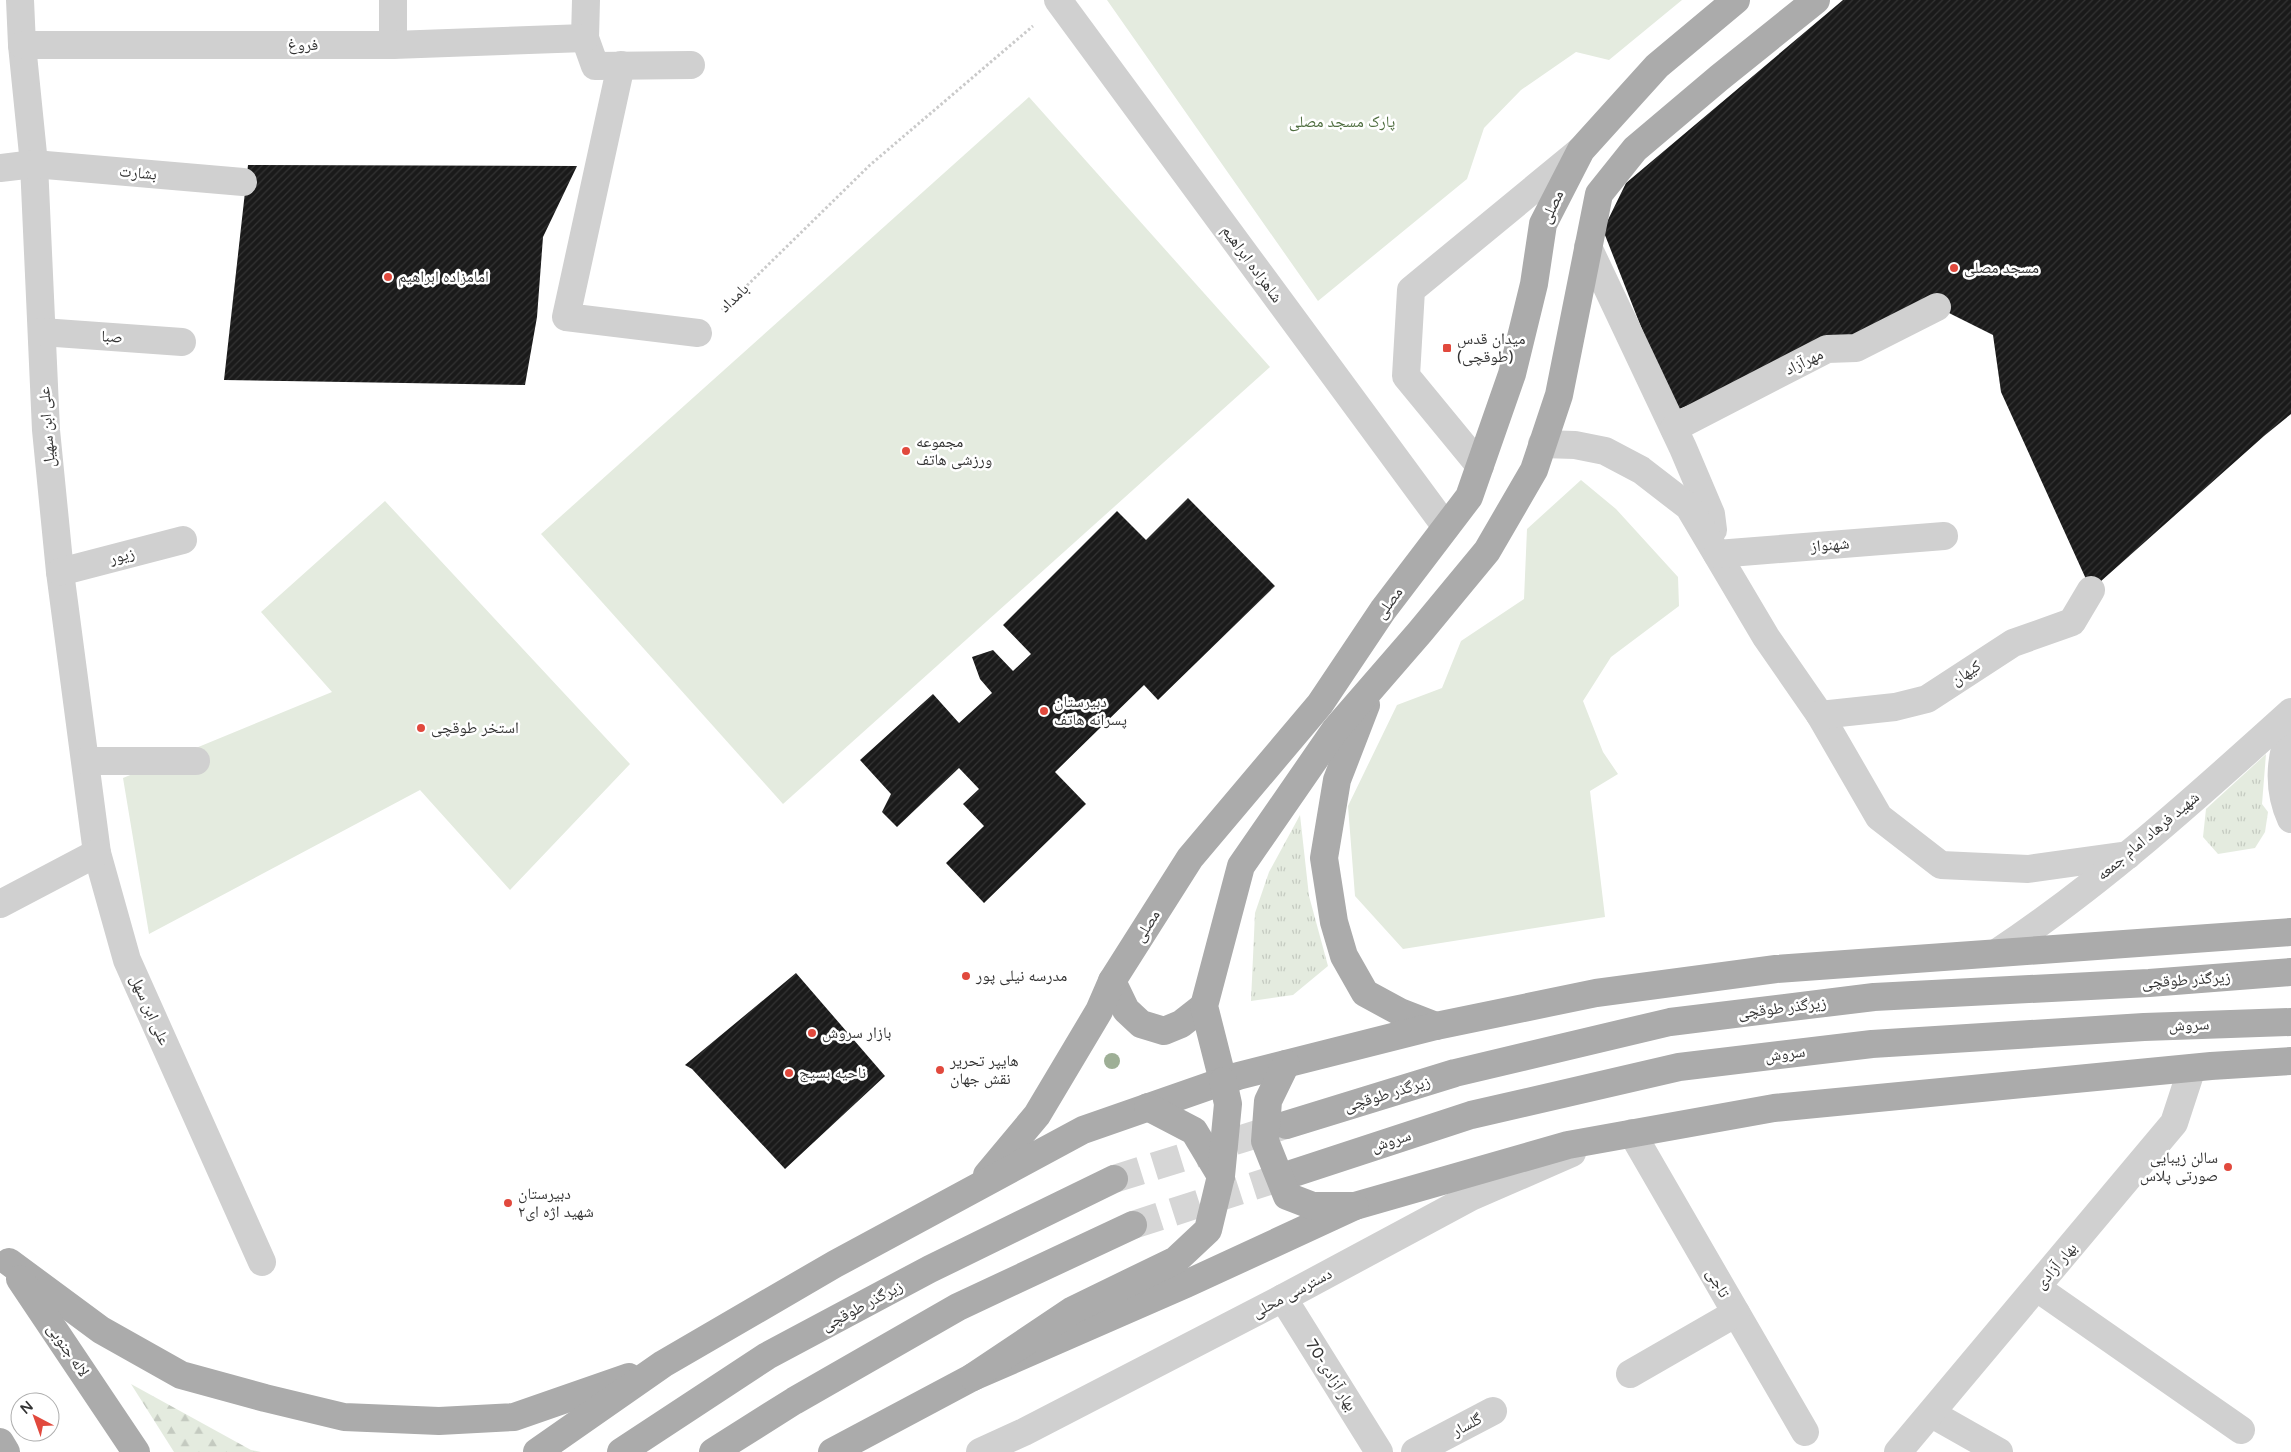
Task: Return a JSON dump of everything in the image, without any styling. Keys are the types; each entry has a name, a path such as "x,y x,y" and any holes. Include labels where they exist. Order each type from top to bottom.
{"main road":[{"name":"مصلی","path":"978,1186 1037,1115 1099,1011 1112,981 1190,858 1320,704 1383,610 1469,497 1512,374 1534,284 1543,224 1581,150 1657,66 1736,0"},
{"path":"973,1377 1073,1310 1176,1260 1208,1230 1221,1176 1228,1104 1204,1006 1242,866 1335,730 1487,551 1534,470 1559,395 1599,194 1634,149 1816,0"},
{"path":"1372,687 1336,780 1324,858 1334,922 1344,956 1365,993 1400,1012 1436,1026"},
{"path":"537,1452 663,1364 835,1264 978,1186 1083,1130 1223,1081 1436,1026 1596,993 1776,969 2291,932"},
{"name":"زیرگذر طوقچی","path":"1286,1125 1455,1073 1670,1022 1874,997 2149,983 2291,972"},
{"path":"1112,981 1126,1010 1141,1024 1164,1031 1181,1024 1204,1006"},
{"name":"سروش","path":"1294,1172 1471,1115 1679,1067 1872,1044 2144,1027 2291,1022"},
{"path":"832,1452 973,1377 1186,1284 1355,1206 1568,1145 1774,1108 2192,1068 2291,1061"},
{"path":"1286,1064 1268,1101 1266,1141 1287,1196 1312,1206 1355,1206"},
{"path":"1148,1107 1194,1131 1221,1176"},
{"name":"زیرگذر طوقچی","path":"621,1452 767,1356 930,1269 1114,1179"},
{"path":"713,1452 794,1401 958,1307 1133,1226"},
{"path":"4,1255 101,1330 182,1375 344,1417 439,1421 514,1417 663,1364"},
{"name":"لاله جنوبی","path":"4,1255 136,1452"},
{"path":"98,1393 118,1452"},
{"path":"0,1442 6,1452"}],"street":[{"path":"393,0 393,45"},
{"path":"586,0 585,38 595,66 691,65"},
{"name":"شاهزاده ابراهیم","path":"1059,1 1446,527"},
{"name":"علی ابن سهیل","path":"14,7 22,45 34,164 46,430 60,572 97,853"},
{"name":"فروغ","path":"22,45 393,45 585,38"},
{"path":"621,65 566,317 698,333"},
{"path":"1480,466 1406,376 1412,290 1581,150"},
{"name":"بشارت","path":"0,168 34,164 243,182"},
{"path":"1588,248 1674,428 1711,514 1717,554"},
{"name":"مهرآزاد","path":"1674,428 1827,349 1856,348 1937,306"},
{"name":"صبا","path":"42,332 182,342"},
{"path":"1542,444 1575,445 1604,451 1642,470 1689,507 1766,637 1820,715 1879,817 1941,865 2028,869 2128,855"},
{"name":"شهنواز","path":"1717,554 1944,536"},
{"name":"زیور","path":"60,572 183,540"},
{"name":"کیهان","path":"1820,715 1895,707 1927,699 2013,643 2072,622 2091,590"},
{"name":"شهید فرهاد امام جمعه","path":"1998,952 2051,917 2128,855 2291,712"},
{"path":"2291,731 2284,747 2282,772 2283,803 2291,819"},
{"path":"86,761 196,761"},
{"path":"0,904 97,853"},
{"name":"علی ابن سهل","path":"97,853 127,960 262,1262"},
{"name":"بهار آزادی","path":"1898,1452 1932,1414 2174,1123 2192,1068"},
{"name":"دسترسی محلی","path":"980,1452 1024,1432 1283,1298 1471,1197 1619,1136"},
{"name":"تاجی","path":"1619,1136 1736,1313 1805,1432"},
{"path":"2037,1288 2241,1430"},
{"name":"70-بهار آزادی","path":"1283,1298 1379,1452"},
{"path":"1630,1374 1736,1313"},
{"name":"گلسار","path":"1415,1452 1493,1411"},
{"path":"1932,1414 1999,1452"}],"path":[{"name":"بامداد","path":"698,333 870,165 1059,1"}],"green space":[{"name":"پارک مسجد مصلی","path":"1107,0 1682,0 1609,60 1576,52 1521,90 1484,128 1467,179 1318,301"},
{"name":"مجموعه ورزشی هاتف","path":"1029,97 1270,367 783,804 541,534"},
{"path":"1581,480 1616,509 1678,577 1679,606 1611,657 1583,701 1603,752 1618,774 1590,791 1605,917 1403,949 1355,896 1348,806 1397,705 1442,688 1461,641 1524,599 1527,529"},
{"name":"استخر طوقچی","path":"385,501 630,764 510,890 420,790 149,934 123,778 332,692 261,612"},
{"path":"2266,754 2262,804 2268,812 2265,832 2255,848 2218,854 2203,837 2206,809"},
{"path":"1300,815 1309,896 1328,966 1293,995 1251,1001 1255,913 1269,872"},
{"path":"131,1384 251,1450 261,1452 174,1452"}],"building":[{"name":"مسجد مصلی","path":"1843,0 2291,0 2291,414 2091,590 2001,392 1993,335 1937,307 1674,411 1603,230 1626,183"},
{"name":"امامزاده ابراهیم","path":"248,165 577,166 543,237 537,317 525,385 224,380"},
{"name":"دبیرستان پسرانه هاتف","path":"1188,498 1275,586 1158,700 1144,685 1055,772 1086,804 984,903 946,863 984,826 963,804 979,789 959,768 897,827 882,812 891,794 860,760 933,694 959,723 992,693 980,679 972,657 993,650 1013,671 1031,654 1003,625 1117,511 1146,540"},
{"name":"ناحیه بسیج","path":"796,973 885,1076 785,1169 692,1069 685,1065"}],"tunnel":[{"path":"1114,1179 1286,1125"},
{"path":"1133,1225 1294,1173"}],"place":[{"name":"مسجد مصلی","path":"1954,268"},
{"name":"امامزاده ابراهیم","path":"388,277"},
{"name":"میدان قدس (طوقچی)","path":"1447,348"},
{"name":"مجموعه ورزشی هاتف","path":"906,451"},
{"name":"دبیرستان پسرانه هاتف","path":"1044,711"},
{"name":"استخر طوقچی","path":"421,728"},
{"name":"مدرسه نیلی پور","path":"966,976"},
{"name":"بازار سروش","path":"812,1033"},
{"name":"هایپر تحریر نقش جهان","path":"940,1070"},
{"name":"ناحیه بسیج","path":"789,1073"},
{"name":"سالن زیبایی صورتی پلاس","path":"2228,1167"},
{"name":"دبیرستان شهید اژه ای۲","path":"508,1203"}]}
